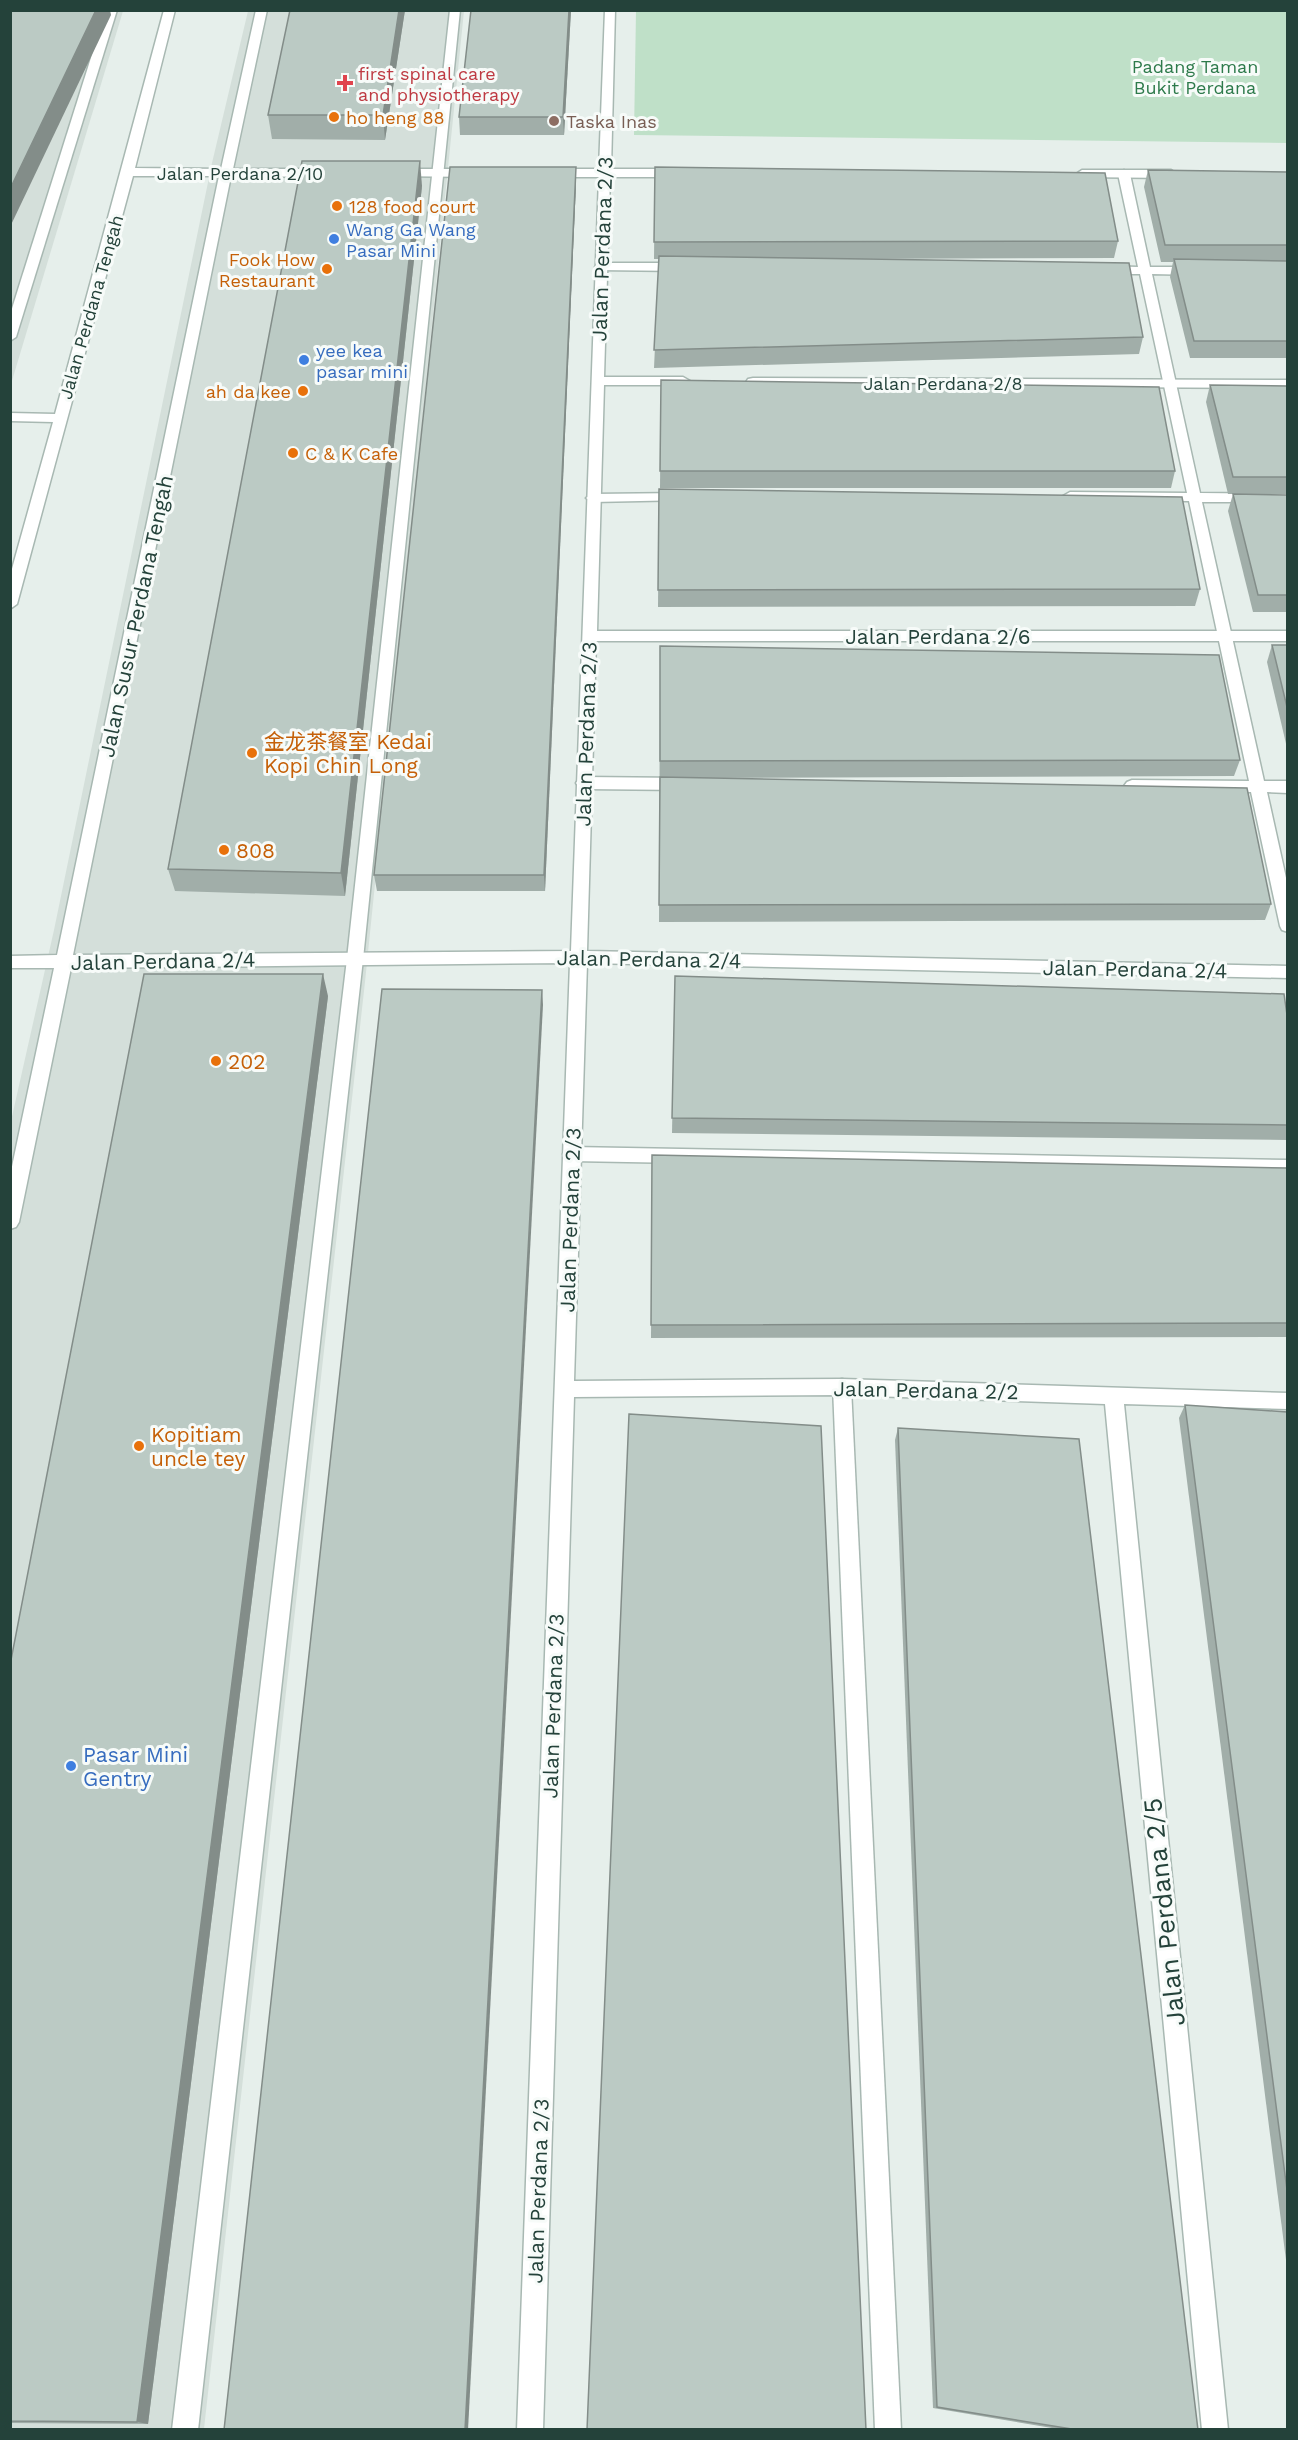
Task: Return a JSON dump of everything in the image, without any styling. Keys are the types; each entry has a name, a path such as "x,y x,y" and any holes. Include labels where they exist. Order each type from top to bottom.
{"street":[{"name":"Jalan Perdana Tengah","path":"10,604 129,172 170,10"},
{"name":"Jalan Susur Perdana Tengah","path":"10,1222 226,173 262,10"},
{"path":"185,2430 355,960 455,10"},
{"name":"Jalan Perdana 2/3","path":"530,2430 610,10"},
{"path":"10,337 107,13"},
{"name":"Jalan Perdana 2/10","path":"129,172 332,173"},
{"path":"391,173 485,173"},
{"path":"533,173 687,173"},
{"path":"1065,174 1183,174"},
{"path":"1124,174 1287,926"},
{"path":"601,267 696,267"},
{"path":"1098,270 1204,271"},
{"path":"598,381 693,381"},
{"name":"Jalan Perdana 2/8","path":"741,382 1287,384"},
{"path":"10,417 60,418"},
{"path":"1053,496 1287,498"},
{"path":"593,498 699,497"},
{"name":"Jalan Perdana 2/6","path":"589,636 1287,636"},
{"path":"584,783 702,784"},
{"path":"1115,786 1287,787"},
{"name":"Jalan Perdana 2/4","path":"10,962 578,957 1287,972"},
{"path":"572,1154 1287,1167"},
{"path":"842,1387 888,2430"},
{"name":"Jalan Perdana 2/2","path":"564,1389 842,1387 1287,1401"},
{"name":"Jalan Perdana 2/5","path":"1114,1395 1215,2430"}],"shaded area":[{"path":"11,11 123,11 11,384"},
{"path":"248,11 464,11 365,982 204,2429 11,2430 11,1121 54,930 212,163"}],"green space":[{"name":"Padang Taman Bukit Perdana","path":"636,11 1287,11 1287,143 634,135"}],"building":[{"path":"10,10 96,10 10,189"},
{"path":"290,10 399,10 383,115 268,115"},
{"path":"471,10 569,10 563,117 459,117"},
{"path":"302,161 420,161 341,873 168,869"},
{"path":"450,167 576,167 544,875 374,875"},
{"path":"655,167 1105,173 1118,241 654,242"},
{"path":"1148,170 1287,172 1287,245 1165,245"},
{"path":"659,256 1129,263 1143,337 654,350"},
{"path":"1174,259 1287,261 1287,341 1194,341"},
{"path":"661,380 1159,387 1175,471 660,471"},
{"path":"1210,385 1287,386 1287,477 1233,477"},
{"path":"659,489 1182,497 1200,589 658,590"},
{"path":"1233,494 1287,495 1287,595 1258,595"},
{"path":"1272,645 1287,645 1287,707"},
{"path":"660,646 1219,655 1240,760 660,761"},
{"path":"660,777 1247,788 1271,904 659,905"},
{"path":"144,974 323,974 137,2422 10,2421 10,1665"},
{"path":"675,976 1284,994 1287,1015 1287,1125 672,1118"},
{"path":"382,989 542,990 465,2430 224,2430"},
{"path":"652,1155 1287,1168 1287,1323 651,1325"},
{"path":"1185,1405 1287,1412 1287,2190"},
{"path":"629,1414 821,1426 866,2430 587,2430"},
{"path":"898,1428 1079,1439 1198,2430 1078,2430 937,2407"}],"place":[{"name":"first spinal care and physiotherapy","path":"345,83"},
{"name":"ho heng 88","path":"334,117"},
{"name":"Taska Inas","path":"554,121"},
{"name":"128 food court","path":"337,206"},
{"name":"Wang Ga Wang Pasar Mini","path":"334,239"},
{"name":"Fook How Restaurant","path":"327,269"},
{"name":"yee kea pasar mini","path":"304,360"},
{"name":"ah da kee","path":"303,391"},
{"name":"C & K Cafe","path":"293,453"},
{"name":"金龙茶餐室 Kedai Kopi Chin Long","path":"252,753"},
{"name":"808","path":"224,850"},
{"name":"202","path":"216,1061"},
{"name":"Kopitiam uncle tey","path":"139,1446"},
{"name":"Pasar Mini Gentry","path":"71,1766"}]}
